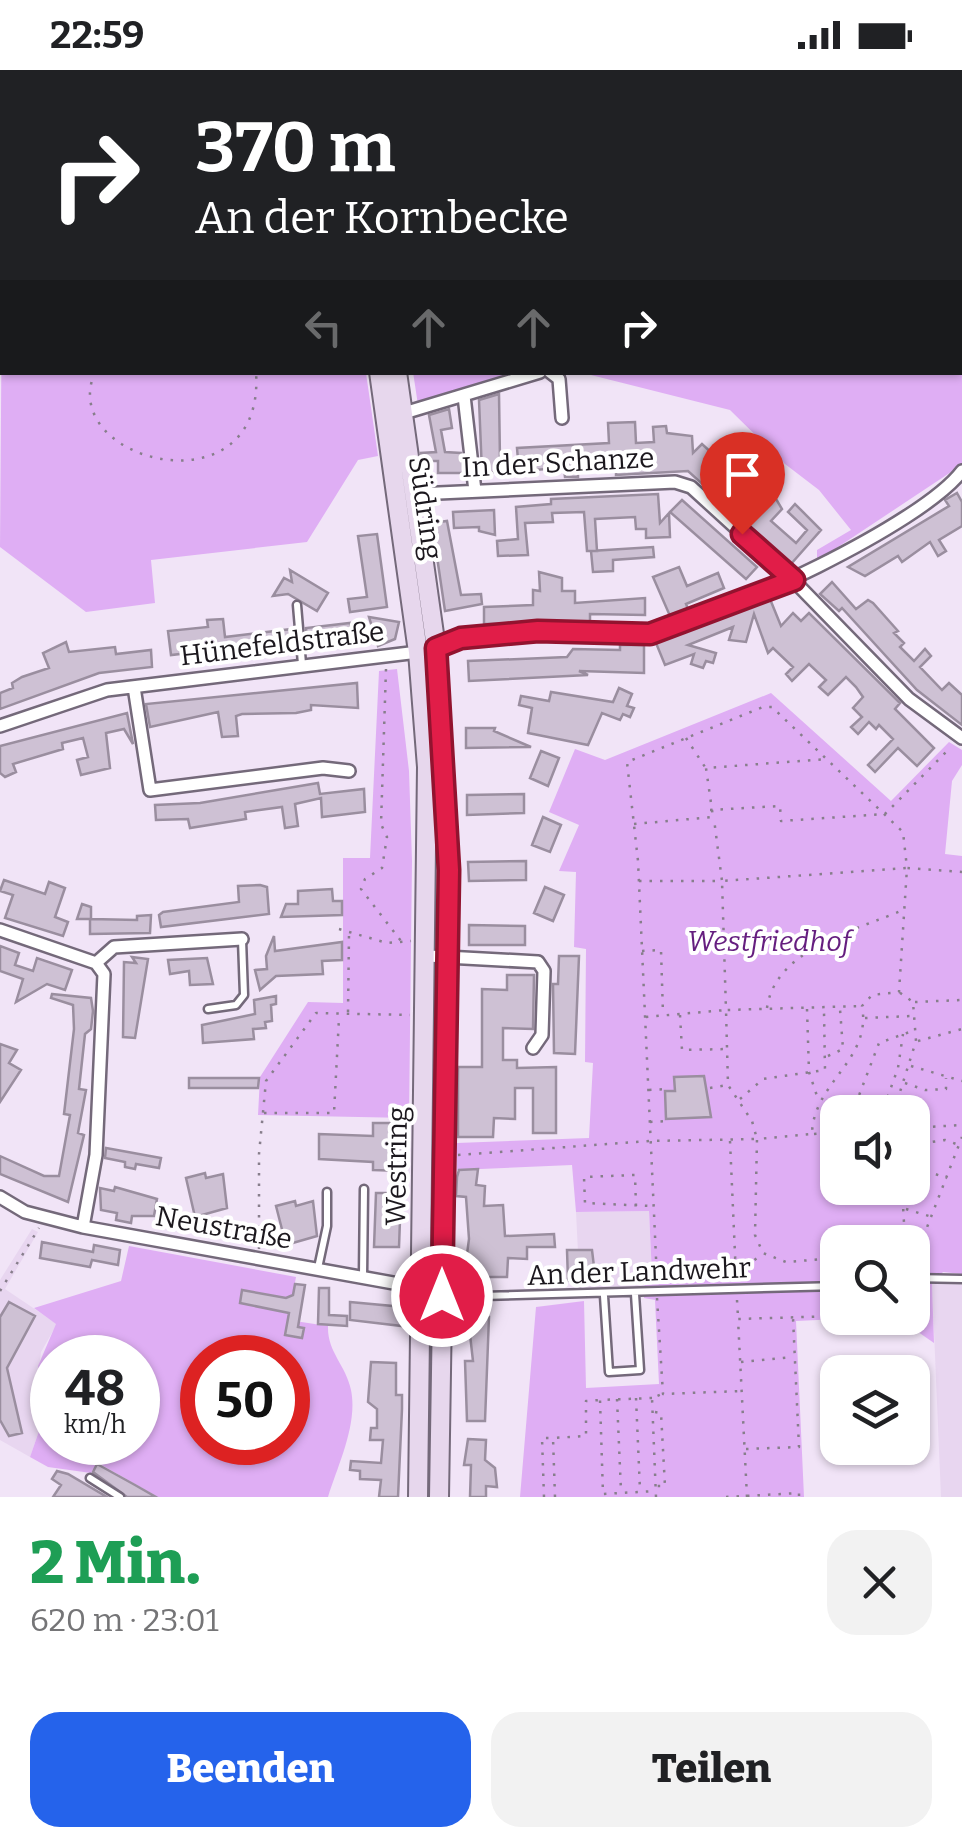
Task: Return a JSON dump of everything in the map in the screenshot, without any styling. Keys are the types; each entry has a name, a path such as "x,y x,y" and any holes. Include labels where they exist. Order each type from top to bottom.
{"main road":[{"name":"Südring","path":"380,375 427,650"},
{"name":"Südring","path":"398,375 417,494 427,650"},
{"name":"Westring","path":"418,1497 426,1015 449,870 427,650"},
{"name":"Westring","path":"434,952 444,1156 439,1497"}],"street":[{"path":"404,413 530,375"},
{"path":"554,375 559,379 562,418"},
{"path":"464,396 475,491"},
{"name":"Hünefeldstraße","path":"0,726 74,700 134,687 427,650 461,638 538,631 650,634 794,580 920,505 952,484 962,471"},
{"name":"In der Schanze","path":"417,494 676,482 691,488 794,580 909,699 962,738"},
{"path":"134,687 150,790 323,768 349,771"},
{"path":"0,930 96,963 107,986 96,1155 83,1227"},
{"path":"96,963 114,947 242,939"},
{"path":"434,952 538,962 544,971 542,1035 533,1048"},
{"name":"Neustraße","path":"0,1197 45,1218 83,1227 421,1288 442,1296"}],"lane":[{"path":"298,605 302,666"},
{"path":"208,1009 236,1005 244,994 242,939"},
{"path":"362,1278 364,1189"},
{"path":"318,1269 327,1226 327,1192"},
{"path":"930,1278 962,1279"},
{"name":"An der Landwehr","path":"442,1296 604,1296 820,1287"},
{"path":"604,1296 609,1372 640,1370 635,1294"},
{"path":"90,1478 120,1497"}],"path":[{"path":"94,375 88,388 95,416 108,435 159,462 206,460 238,437 258,400 256,375"},
{"path":"385,655 388,693 381,824 388,838 382,868 365,879 362,890 402,941"},
{"path":"663,1394 642,951 627,762 768,706 905,835 907,868 899,992"},
{"path":"686,738 706,768 714,818 722,881 728,1085 752,1121 756,1139 755,1236 763,1252 786,1262 820,1259"},
{"path":"710,810 780,806 781,821 885,814 962,738"},
{"path":"706,768 828,759"},
{"path":"634,824 714,818"},
{"path":"638,881 722,881 907,868 962,872"},
{"path":"766,1010 769,991 806,953 904,910"},
{"path":"339,929 387,944 402,941 434,952"},
{"path":"348,1015 349,934"},
{"path":"642,951 661,950 664,1015"},
{"path":"644,1017 862,1006 872,995 899,992 913,1002 962,1000"},
{"path":"899,1095 916,1041 913,1002"},
{"path":"812,1134 819,1100 849,1064 864,1018 862,1006"},
{"path":"739,1100 763,1079 825,1070 824,1008"},
{"path":"825,1056 843,1049 840,1008"},
{"path":"807,1009 809,1072 819,1100"},
{"path":"259,1258 266,1081 316,1013 426,1015"},
{"path":"680,1014 682,1050 728,1049"},
{"path":"262,1113 334,1113 339,1015"},
{"path":"864,1018 913,1016"},
{"path":"916,1041 962,1028"},
{"path":"859,1095 879,1044 915,1030"},
{"path":"888,1095 903,1034"},
{"path":"911,1066 962,1081"},
{"path":"893,1082 925,1090 946,1089 946,1078"},
{"path":"710,1088 728,1085"},
{"path":"647,1090 667,1089"},
{"path":"648,1122 666,1121"},
{"path":"930,1127 962,1125"},
{"path":"444,1156 820,1133"},
{"path":"930,1226 962,1137"},
{"path":"730,1140 747,1496"},
{"path":"930,1142 945,1140 959,1145"},
{"path":"930,1172 948,1178"},
{"path":"636,1206 635,1175 584,1177 585,1203 636,1206 652,1206"},
{"path":"904,1205 904,1225"},
{"path":"904,1209 933,1218"},
{"path":"0,1291 45,1218"},
{"path":"736,1274 763,1252"},
{"path":"657,1279 736,1280"},
{"path":"738,1319 820,1317"},
{"path":"745,1448 799,1447 793,1318"},
{"path":"740,1362 794,1357"},
{"path":"544,1497 542,1438 586,1436 586,1401 741,1391"},
{"path":"617,1398 621,1493"},
{"path":"636,1398 640,1492"},
{"path":"652,1398 656,1497"},
{"path":"600,1400 604,1494 664,1486 661,1413 653,1412"},
{"path":"553,1438 556,1497"},
{"path":"726,1497 799,1492 800,1497"}],"shaded area":[{"path":"649,1211 652,1276 644,1290 580,1292 576,1212"},
{"path":"32,1229 38,1232 5,1289 57,1324 51,1335 30,1335 30,1457 0,1440 0,1280"},
{"path":"932,1284 962,1285 962,1497 941,1497"}],"green space":[{"path":"1,375 366,375 378,456 358,460 307,542 151,560 155,603 86,612 0,547"},
{"path":"413,375 517,375 418,405"},
{"path":"591,375 962,375 962,482 951,472 817,561 817,550 851,530 819,490 785,464 730,410"},
{"path":"397,669 409,771 412,861 409,1118 258,1115 260,1077 308,1002 343,1003 343,858 370,858 379,671"},
{"name":"Westfriedhof","path":"771,693 891,801 949,742 962,750 962,765 952,781 945,854 962,856 962,1274 943,1272 932,1284 934,1343 922,1335 930,1335 930,1225 820,1225 820,1320 796,1321 804,1497 520,1497 536,1307 584,1301 586,1388 659,1384 655,1300 644,1298 645,1277 652,1275 649,1211 576,1212 572,1165 457,1170 457,1143 589,1138 593,1063 585,1062 586,949 574,947 576,872 559,871 579,825 549,812 575,749 605,760"},
{"path":"129,1246 296,1277 288,1320 328,1326 330,1343 351,1390 352,1417 328,1497 158,1497 102,1465 160,1465 160,1335 51,1335 56,1324 34,1308 121,1281"},
{"path":"44,1465 97,1465 91,1473"}],"building":[{"path":"499,394 500,461 518,460 517,448 609,443 608,423 635,422 636,443 654,442 653,427 666,426 667,433 692,436 693,453 702,444 728,468 734,460 766,489 769,487 782,509 771,521 796,543 807,530 788,512 795,504 821,530 791,564 688,471 616,475 616,466 578,468 578,477 565,477 564,468 482,473 479,400"},
{"path":"449,409 452,428 441,430 445,452 461,453 464,473 438,473 438,461 422,461 421,453 436,452 429,415"},
{"path":"957,493 962,502 962,526 939,540 946,551 938,556 930,542 902,562 898,556 865,576 848,567 949,506 945,500"},
{"path":"658,494 660,523 669,513 670,537 646,538 646,529 636,529 635,517 595,519 597,551 587,551 584,512 552,513 553,522 525,523 528,555 498,556 497,541 518,539 516,507 551,504 551,499"},
{"path":"682,500 757,567 746,579 670,512"},
{"path":"494,510 495,535 479,531 479,527 454,528 453,512"},
{"path":"447,521 461,595 481,594 482,604 445,611 432,523"},
{"path":"377,534 387,607 350,612 348,599 367,597 358,536"},
{"path":"653,547 654,557 613,560 613,571 593,572 591,551"},
{"path":"679,567 687,586 718,573 724,588 686,604 688,609 670,616 653,577"},
{"path":"290,570 328,593 317,611 288,594 273,596 284,578 292,582"},
{"path":"539,572 562,578 562,591 575,591 575,603 645,598 645,615 590,614 590,623 484,624 484,607 533,605 533,590 540,591"},
{"path":"832,582 856,609 868,600 873,603 898,631 894,633 904,643 900,647 914,661 925,649 931,656 920,667 942,690 949,683 962,695 962,725 917,690 842,608 839,611 820,594"},
{"path":"770,599 781,626 793,613 801,621 809,613 900,703 895,709 934,748 917,766 898,748 875,772 868,765 893,739 879,725 876,729 869,722 858,734 851,727 862,717 853,708 863,697 856,687 846,677 828,695 819,687 826,680 809,664 792,681 786,674 793,667 773,648 768,653 754,614 746,642 729,640 733,627 688,645 716,653 713,663 706,661 703,668 691,664 694,654 665,665 656,643"},
{"path":"369,617 399,622 395,639 378,646"},
{"path":"223,619 225,637 292,629 294,650 242,656 241,647 171,655 168,631 208,627 207,620"},
{"path":"350,623 352,643 308,648 306,628"},
{"path":"66,642 69,652 115,647 116,654 151,650 152,667 99,673 0,709 0,693 13,688 12,683 22,677 49,668 43,653"},
{"path":"620,645 644,645 644,673 579,671 588,675 469,681 468,661 567,657 573,649 620,650"},
{"path":"357,683 358,708 311,705 311,710 296,713 242,714 236,716 238,736 222,737 218,712 150,727 146,704"},
{"path":"619,688 632,694 627,706 634,708 630,717 623,714 620,720 602,713 588,745 528,733 532,708 519,705 521,696 549,701 551,692 613,702"},
{"path":"127,713 133,744 124,729 106,733 110,768 81,775 77,760 88,757 83,738 62,743 63,749 13,764 16,772 5,777 0,773 0,746"},
{"path":"466,728 495,728 494,731 531,747 466,748"},
{"path":"541,751 559,758 548,786 530,778"},
{"path":"318,783 320,794 364,789 365,812 322,817 321,798 295,804 298,826 285,828 282,807 245,812 246,819 190,828 188,819 156,820 155,805 200,803"},
{"path":"524,794 524,813 467,815 467,795"},
{"path":"543,817 561,825 550,852 532,845"},
{"path":"526,861 526,880 469,881 468,862"},
{"path":"4,880 45,894 49,882 65,888 55,917 68,922 63,936 5,918 13,895 0,891"},
{"path":"238,886 267,887 269,914 161,927 159,915 163,912 239,902"},
{"path":"545,887 564,895 553,921 534,913"},
{"path":"332,889 333,901 342,901 342,915 281,917 286,904 298,904 298,891"},
{"path":"82,904 91,907 91,919 137,920 137,916 151,915 150,933 90,934 90,919 77,919"},
{"path":"469,925 525,926 525,945 469,945"},
{"path":"274,936 275,951 342,942 342,960 322,961 323,974 276,976 260,990 255,970 267,969 266,956"},
{"path":"0,946 19,953 15,965 33,971 37,958 72,970 65,990 47,984 16,1002 23,979 0,971"},
{"path":"559,956 579,956 575,1054 554,1053 553,984 558,984"},
{"path":"132,957 148,959 135,1038 123,1037 124,962 136,963"},
{"path":"207,958 213,984 190,985 189,971 170,974 168,960"},
{"path":"507,975 534,975 533,1029 503,1028 503,1060 517,1060 517,1068 556,1067 556,1133 533,1133 533,1088 515,1088 515,1119 494,1118 493,1137 458,1137 458,1067 482,1067 482,989 507,990"},
{"path":"52,994 91,998 93,1011 91,1029 85,1034 79,1089 86,1090 78,1133 84,1135 68,1202 0,1174 0,1156 44,1176 59,1176 70,1115 64,1114 74,1029 73,1005 51,998"},
{"path":"276,996 276,1004 271,1005 272,1021 265,1022 266,1028 253,1029 254,1039 203,1043 202,1025 255,1014 254,1000"},
{"path":"0,1044 17,1050 9,1063 21,1070 0,1102"},
{"path":"704,1076 711,1117 666,1119 665,1091 675,1091 674,1077"},
{"path":"189,1078 259,1078 258,1088 189,1088"},
{"path":"373,1123 404,1123 404,1171 373,1170 373,1162 319,1159 319,1134 373,1136"},
{"path":"106,1148 161,1158 159,1168 136,1164 135,1169 125,1167 125,1162 105,1158"},
{"path":"478,1169 476,1185 485,1186 484,1206 503,1205 505,1236 554,1234 555,1247 527,1247 527,1259 508,1258 507,1277 464,1277 469,1239 466,1197 456,1196 457,1177 459,1170"},
{"path":"205,1173 206,1178 223,1174 227,1208 195,1217 186,1178"},
{"path":"115,1187 157,1199 154,1216 132,1216 131,1223 116,1220 117,1213 101,1210 100,1188 114,1191"},
{"path":"376,1193 401,1193 399,1247 374,1247"},
{"path":"295,1201 296,1206 313,1201 317,1236 286,1245 276,1206"},
{"path":"42,1242 93,1252 94,1245 120,1250 118,1265 92,1260 90,1267 40,1258"},
{"path":"567,1250 592,1250 595,1275 568,1281"},
{"path":"295,1284 305,1285 298,1327 304,1328 303,1335 285,1335 289,1313 240,1303 242,1290 286,1298 293,1295"},
{"path":"319,1288 329,1288 329,1315 347,1316 347,1326 318,1324"},
{"path":"9,1302 35,1316 7,1368 22,1433 9,1436 0,1420 0,1317"},
{"path":"350,1302 403,1307 402,1326 350,1320"},
{"path":"468,1317 489,1317 485,1421 467,1421 465,1361 473,1361"},
{"path":"371,1362 396,1363 396,1395 402,1395 398,1497 379,1497 381,1480 360,1479 360,1471 350,1470 351,1461 381,1463 383,1440 370,1440 371,1428 377,1428 377,1409 368,1402"},
{"path":"468,1439 486,1440 485,1460 495,1468 497,1487 486,1486 486,1497 470,1497 471,1465 464,1465"},
{"path":"99,1465 156,1497 127,1497 93,1472"},
{"path":"57,1471 107,1497 53,1497 61,1485 52,1479"}],"route":[{"path":"442,1296 449,870 436,648 461,638 538,631 650,634 794,580 742,534"}]}
